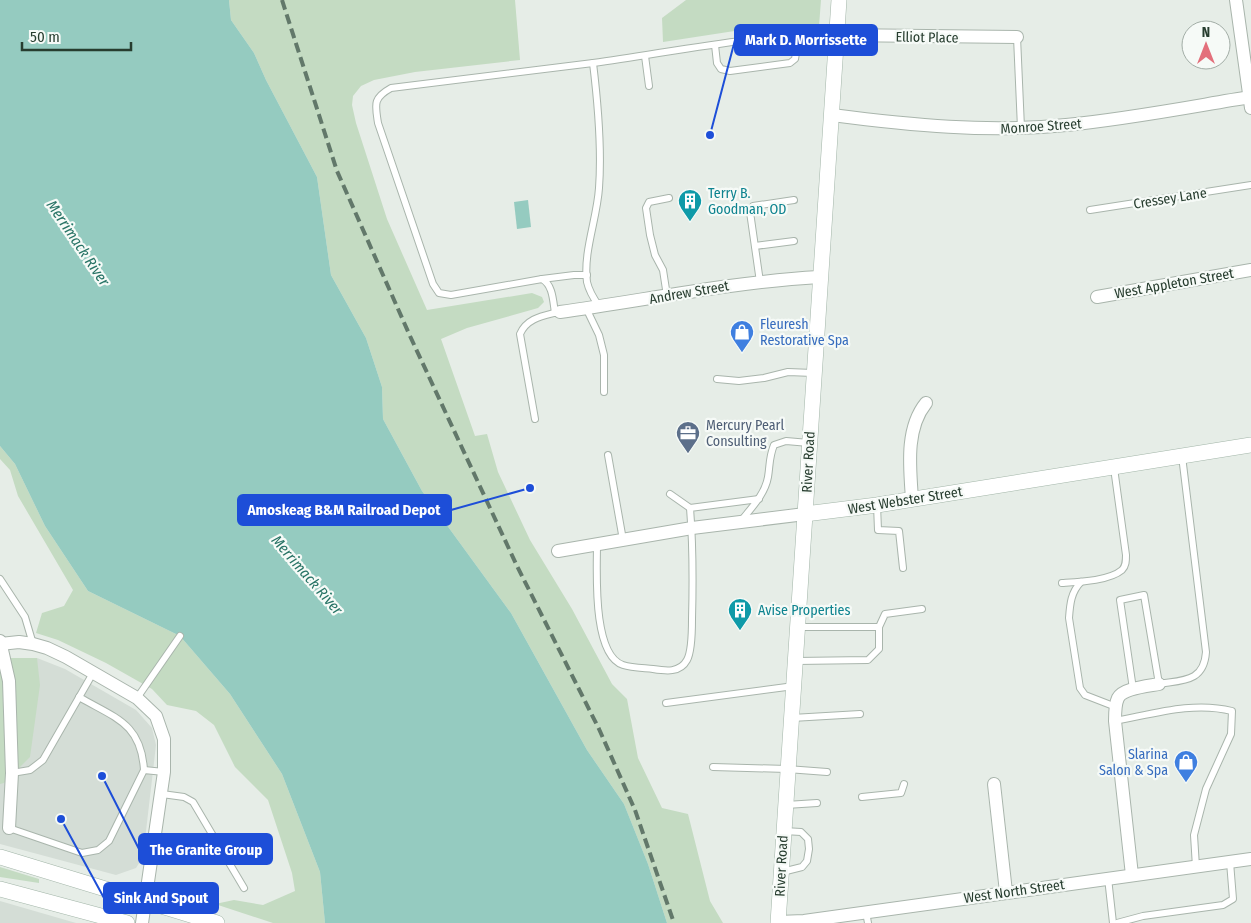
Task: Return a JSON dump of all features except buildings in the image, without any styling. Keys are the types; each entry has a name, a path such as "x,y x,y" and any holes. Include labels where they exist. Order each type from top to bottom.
{"street":[{"name":"River Road","path":"778,923 819,276 839,0"},
{"path":"1236,0 1250,103"},
{"name":"Elliot Place","path":"837,35 1017,37"},
{"name":"Monroe Street","path":"832,115 898,124 941,127 1021,128 1065,126 1250,103"},
{"name":"West Appleton Street","path":"1097,297 1251,270"},
{"name":"Andrew Street","path":"557,312 760,282 819,276"},
{"path":"912,499 910,478 914,425 919,412 926,403"},
{"name":"West Webster Street","path":"558,551 692,528 877,505 1251,445"},
{"path":"9,828 12,773 9,681 1,643 19,642 47,648 66,657 137,698 156,716 161,727 165,751 162,794 142,923"},
{"path":"1132,875 1115,721 1116,707 1118,696 1124,692 1158,684"},
{"path":"994,784 1006,892"},
{"path":"0,857 217,923"},
{"name":"West North Street","path":"778,923 867,918 1006,892 1251,859"},
{"path":"0,889 127,923"}],"lane":[{"path":"587,275 542,279 451,295 439,293 433,284 381,133 376,106 380,94 391,88 593,63 715,45 794,35 837,35"},
{"path":"715,45 717,63 721,69 738,70 790,63 795,60 794,35"},
{"path":"1017,37 1021,128"},
{"path":"645,56 649,86"},
{"path":"593,63 600,150 600,189 588,251 587,283 599,306"},
{"name":"Cressey Lane","path":"1090,210 1251,185"},
{"path":"667,296 663,270 650,235 646,208 649,202 669,198"},
{"path":"760,282 750,212 753,206 794,200"},
{"path":"755,246 794,241"},
{"path":"535,419 520,334 524,325 539,317 557,312 547,282 542,279"},
{"path":"586,308 599,335 604,355 604,392"},
{"path":"717,379 739,381 764,378 788,372 813,373"},
{"path":"741,521 759,499 768,478 769,457 774,445 786,441 809,443"},
{"path":"608,455 623,540"},
{"path":"1133,689 1120,600 1144,595 1158,684 1189,679 1203,669 1205,662 1206,652 1182,456"},
{"path":"1062,582 1081,582 1109,576 1121,571 1125,565 1126,555 1114,467"},
{"path":"670,494 690,508 759,499"},
{"path":"877,505 878,530 899,531 903,568"},
{"path":"597,544 597,592 600,627 614,660 622,665 670,671 680,668 688,659 692,635 693,576 690,508"},
{"path":"0,580 25,618 34,644"},
{"path":"1081,582 1074,589 1069,618 1080,688 1085,695 1116,707"},
{"path":"796,661 868,660 879,649 879,627 885,614 922,609"},
{"path":"798,627 879,627"},
{"path":"137,698 180,636"},
{"path":"12,773 30,770 43,760 93,673"},
{"path":"666,703 794,686"},
{"path":"9,828 82,853 98,850 109,841 144,770 143,753 133,731 124,722 79,697"},
{"path":"1115,721 1193,707 1217,707 1232,711 1231,734 1206,790 1194,835 1196,867"},
{"path":"791,718 860,714"},
{"path":"713,767 827,772"},
{"path":"144,770 164,772"},
{"path":"862,797 902,793 904,784"},
{"path":"162,794 184,797 194,802 244,888"},
{"path":"785,805 817,803"},
{"path":"780,872 802,867 807,860 809,849 808,839 801,832 783,831"},
{"path":"1108,878 1115,923 1143,916 1223,905 1233,899 1230,862"}],"shaded area":[{"path":"0,658 37,658 65,669 136,710 152,728 156,745 143,857 136,868 116,875 0,844"},
{"path":"0,901 76,923 0,923"}],"green space":[{"path":"229,0 515,0 520,60 415,72 374,80 361,86 353,96 352,105 356,123 387,219 427,310 532,293 542,297 544,302 538,308 467,328 441,339 475,436 487,434 498,472 530,540 572,609 612,684 627,699 638,758 662,808 688,814 710,901 723,923 667,923 648,864 624,804 587,750 511,613 422,491 383,419 382,387 366,338 331,275 317,177 266,80 254,53 231,20"},
{"path":"686,0 821,0 819,26 741,30 663,42 662,18"},
{"path":"0,446 15,464 45,526 88,591 180,636 230,694 282,774 320,872 325,923 273,923 215,904 234,900 263,905 295,891 292,873 268,800 235,767 214,725 196,711 167,705 152,689 106,663 58,640 36,633 42,613 64,606 73,590 18,496 10,470 0,459"},
{"path":"0,658 37,658 40,685 30,757 4,783 0,784"},
{"path":"0,867 39,879 39,883 0,877"}],"water":[{"name":"Merrimack River","path":"0,0 229,0 231,20 254,53 266,80 317,177 331,275 366,338 382,387 383,419 422,491 511,613 587,750 624,804 648,864 667,923 325,923 320,872 282,774 230,694 180,636 88,591 45,526 15,464 0,446"},
{"path":"528,200 531,227 517,229 514,202"}],"railway":[{"path":"282,0 337,171 410,336 517,566 599,729 635,810 674,923"}],"place":[{"name":"Mark D. Morrissette","path":"710,135"},
{"name":"Terry B. Goodman, OD","path":"690,222"},
{"name":"Fleuresh Restorative Spa","path":"742,353"},
{"name":"Mercury Pearl Consulting","path":"688,454"},
{"name":"Amoskeag B&M Railroad Depot","path":"530,488"},
{"name":"Avise Properties","path":"740,631"},
{"name":"The Granite Group","path":"102,776"},
{"name":"Slarina Salon & Spa","path":"1186,783"},
{"name":"Sink And Spout","path":"61,819"}]}
